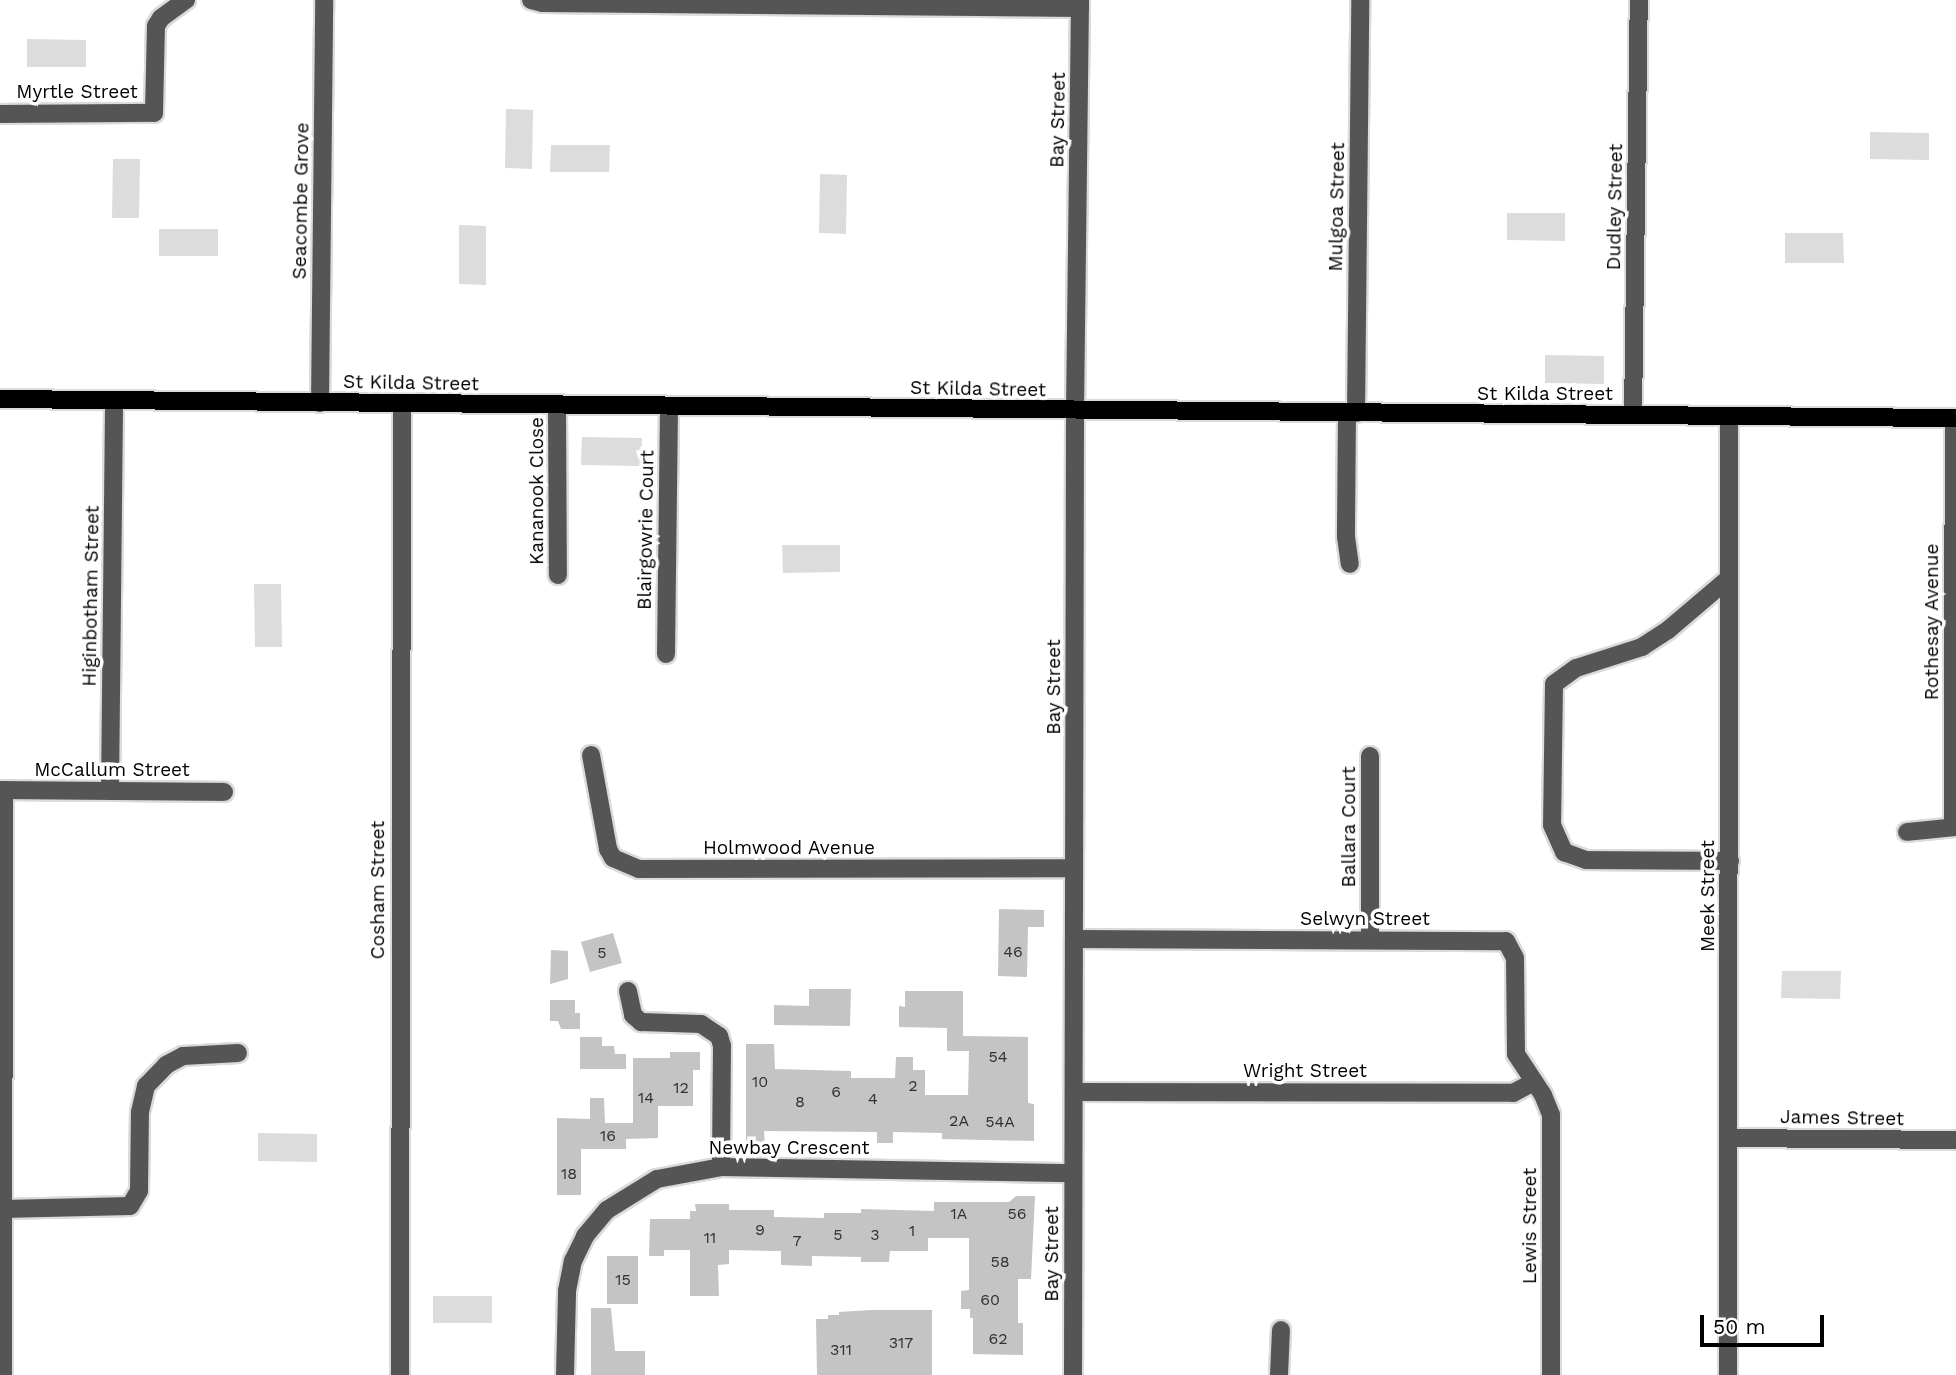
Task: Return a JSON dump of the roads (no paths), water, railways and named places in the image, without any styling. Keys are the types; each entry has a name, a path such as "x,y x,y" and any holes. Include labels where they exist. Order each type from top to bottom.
{"main road":[{"name":"St Kilda Street","path":"0,399 1955,418"}],"street":[{"name":"Myrtle Street","path":"0,114 154,113 156,26 161,18 186,0"},
{"name":"Seacombe Grove","path":"320,403 324,0"},
{"path":"531,0 541,3 1080,4"},
{"name":"Mulgoa Street","path":"1350,564 1346,537 1360,0"},
{"name":"Dudley Street","path":"1633,415 1639,0"},
{"name":"Bay Street","path":"1073,1375 1075,411 1080,4"},
{"name":"Higinbotham Street","path":"110,791 114,400"},
{"name":"Cosham Street","path":"400,1375 402,404"},
{"name":"Kananook Close","path":"557,406 558,575"},
{"name":"Blairgowrie Court","path":"666,654 669,407"},
{"name":"Meek Street","path":"1728,416 1728,1375"},
{"name":"Rothesay Avenue","path":"1907,832 1954,827 1955,418"},
{"path":"1728,579 1668,630 1642,647 1576,668 1554,684 1552,825 1564,852 1586,860 1730,861"},
{"name":"Holmwood Avenue","path":"591,755 608,849 613,858 639,869 1074,868"},
{"name":"Ballara Court","path":"1370,757 1370,940"},
{"path":"2,790 3,1375"},
{"name":"McCallum Street","path":"2,790 224,792"},
{"name":"Selwyn Street","path":"1074,939 1506,941 1515,958 1516,1054 1534,1082"},
{"path":"628,990 634,1015 640,1021 701,1024 719,1036 722,1046 721,1167"},
{"path":"2,1209 130,1206 139,1191 140,1112 146,1086 166,1065 183,1056 238,1053"},
{"name":"Wright Street","path":"1074,1092 1513,1093 1534,1082"},
{"name":"Lewis Street","path":"1534,1082 1543,1094 1551,1115 1551,1375"},
{"name":"James Street","path":"1728,1138 1956,1140"},
{"name":"Newbay Crescent","path":"565,1375 567,1291 573,1261 585,1236 607,1210 657,1179 721,1167 1073,1173"},
{"path":"1279,1375 1280,1330"}]}
